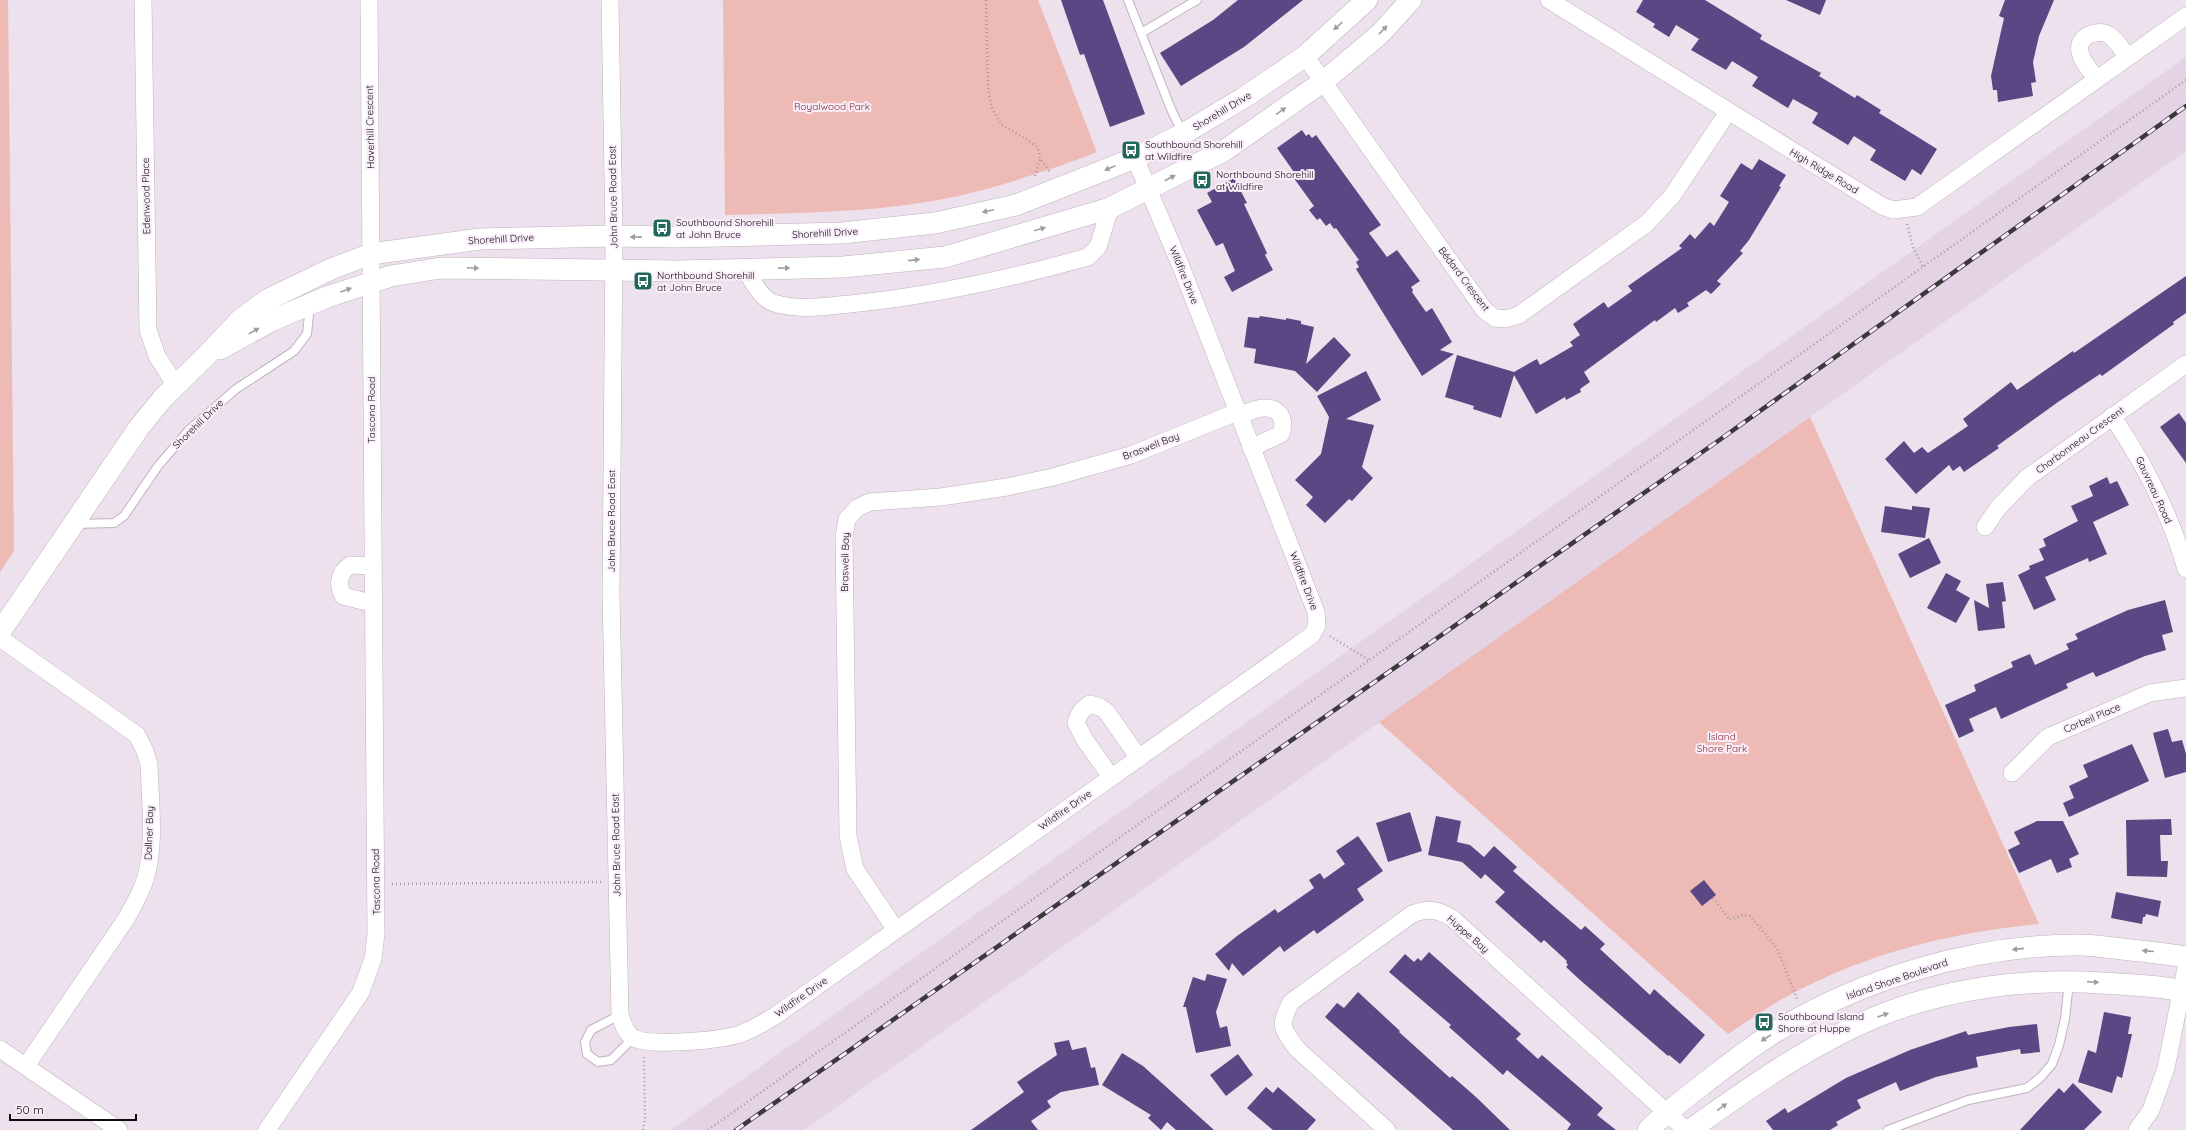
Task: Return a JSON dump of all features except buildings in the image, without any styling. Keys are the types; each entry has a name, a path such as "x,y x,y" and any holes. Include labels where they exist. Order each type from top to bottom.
{"street":[{"name":"Edenwood Place","path":"143,0 148,330 157,356 176,386"},
{"name":"Haverhill Crescent","path":"369,0 371,254"},
{"name":"John Bruce Road East","path":"610,0 614,236 611,594 620,1015 625,1030 638,1039"},
{"name":"Shorehill Drive","path":"0,632 138,429 163,398 207,356 240,320 267,300 331,269 371,254 480,239 614,236 676,237 849,232 935,223 1016,205 1135,158 1183,134 1245,97 1305,56 1367,0"},
{"name":"Shorehill Drive","path":"207,356 273,320 371,281 391,276 441,268 678,271 843,267 944,256 1110,208 1225,150 1324,81 1380,34 1411,0"},
{"name":"High Ridge Road","path":"1549,0 1728,112 1882,206 1893,210 1917,207 2096,78 2186,16"},
{"path":"2096,78 2084,63 2079,51 2082,40 2089,34 2099,31 2110,36 2127,56"},
{"name":"Bédard Crescent","path":"1305,56 1458,274 1485,311 1495,318 1506,319 1518,315 1646,224 1672,196 1728,112"},
{"name":"Wildfire Drive","path":"638,1039 706,1041 740,1034 775,1016 1312,635 1315,628 1316,612 1149,189 1135,158"},
{"path":"745,269 757,288 773,303 792,307 905,298 978,286 1088,257 1098,246 1110,208"},
{"name":"Tascona Road","path":"267,1130 347,1012 366,980 373,960 376,934 376,884 372,566 371,254"},
{"name":"Charbonneau Crescent","path":"1985,527 1998,508 2027,478 2186,364"},
{"path":"1238,414 1263,408 1278,412 1283,418 1284,426 1281,434 1251,448"},
{"name":"Braswell Bay","path":"896,930 855,869 848,836 844,537 847,519 857,508 870,502 941,497 1007,487 1053,477 1131,455 1238,414"},
{"name":"Gauvreau Road","path":"2112,416 2138,454 2158,494 2180,548 2186,569"},
{"path":"372,566 350,565 343,570 339,580 340,589 344,596 373,602"},
{"name":"Dallner Bay","path":"0,638 137,735 146,751 149,764 150,856 145,879 136,902 26,1066"},
{"name":"Corbeil Place","path":"2012,773 2048,737 2150,693 2186,688"},
{"path":"1111,777 1085,740 1076,723 1078,714 1090,704 1100,707 1106,711 1139,758"},
{"name":"Huppe Bay","path":"1387,1130 1296,1049 1285,1033 1282,1019 1291,1002 1412,914 1426,909 1440,911 1452,918 1686,1130"},
{"name":"Island Shore Boulevard","path":"1648,1130 1667,1112 1742,1054 1787,1026 1830,1003 1874,985 1930,966 1986,952 2050,945 2083,945 2186,957"},
{"path":"2138,1130 2151,1110 2166,1068 2184,991 2186,968"},
{"path":"1690,1130 1773,1072 1876,1017 1973,989 2070,981 2152,986 2184,991"},
{"path":"0,1049 119,1130"}],"lane":[{"path":"1128,0 1171,109 1183,134"},
{"path":"1141,33 1198,0"},
{"name":"Shorehill Drive","path":"73,524 114,523 124,516 158,466 189,430 236,389 294,351 307,334 310,304"},
{"path":"1888,1130 1968,1100 2027,1088 2041,1077 2052,1064 2059,1045 2065,1019 2070,981"},
{"path":"620,1015 591,1030 585,1042 587,1054 598,1062 611,1060 638,1039"}],"path":[{"path":"986,0 988,88 992,108 1001,124 1035,146 1040,158 1062,188"},
{"path":"708,1130 2186,80"},
{"path":"1035,176 1040,158"},
{"path":"1903,209 1913,247 1923,267"},
{"path":"1315,628 1369,660"},
{"path":"376,884 617,882"},
{"path":"1713,898 1730,920 1743,915 1750,916 1764,932 1777,948 1800,1004"},
{"path":"638,1039 645,1119 643,1130"}],"shaded area":[{"path":"2186,57 2186,151 804,1130 671,1130"}],"green space":[{"path":"0,0 8,0 14,551 0,572"},
{"name":"Royalwood Park","path":"723,0 1038,0 1096,150 1095,153 1030,176 987,189 920,203 847,211 725,215"},
{"name":"Island Shore Park","path":"1810,417 2039,924 1975,932 1944,938 1883,955 1824,978 1795,992 1728,1034 1379,722"}],"railway":[{"path":"736,1130 1718,441 2186,106"}],"place":[{"name":"Southbound Shorehill at Wildfire","path":"1131,150"},
{"name":"Northbound Shorehill at Wildfire","path":"1202,180"},
{"name":"Southbound Shorehill at John Bruce","path":"662,228"},
{"name":"Northbound Shorehill at John Bruce","path":"643,281"},
{"name":"Southbound Island Shore at Huppe","path":"1764,1022"}]}
